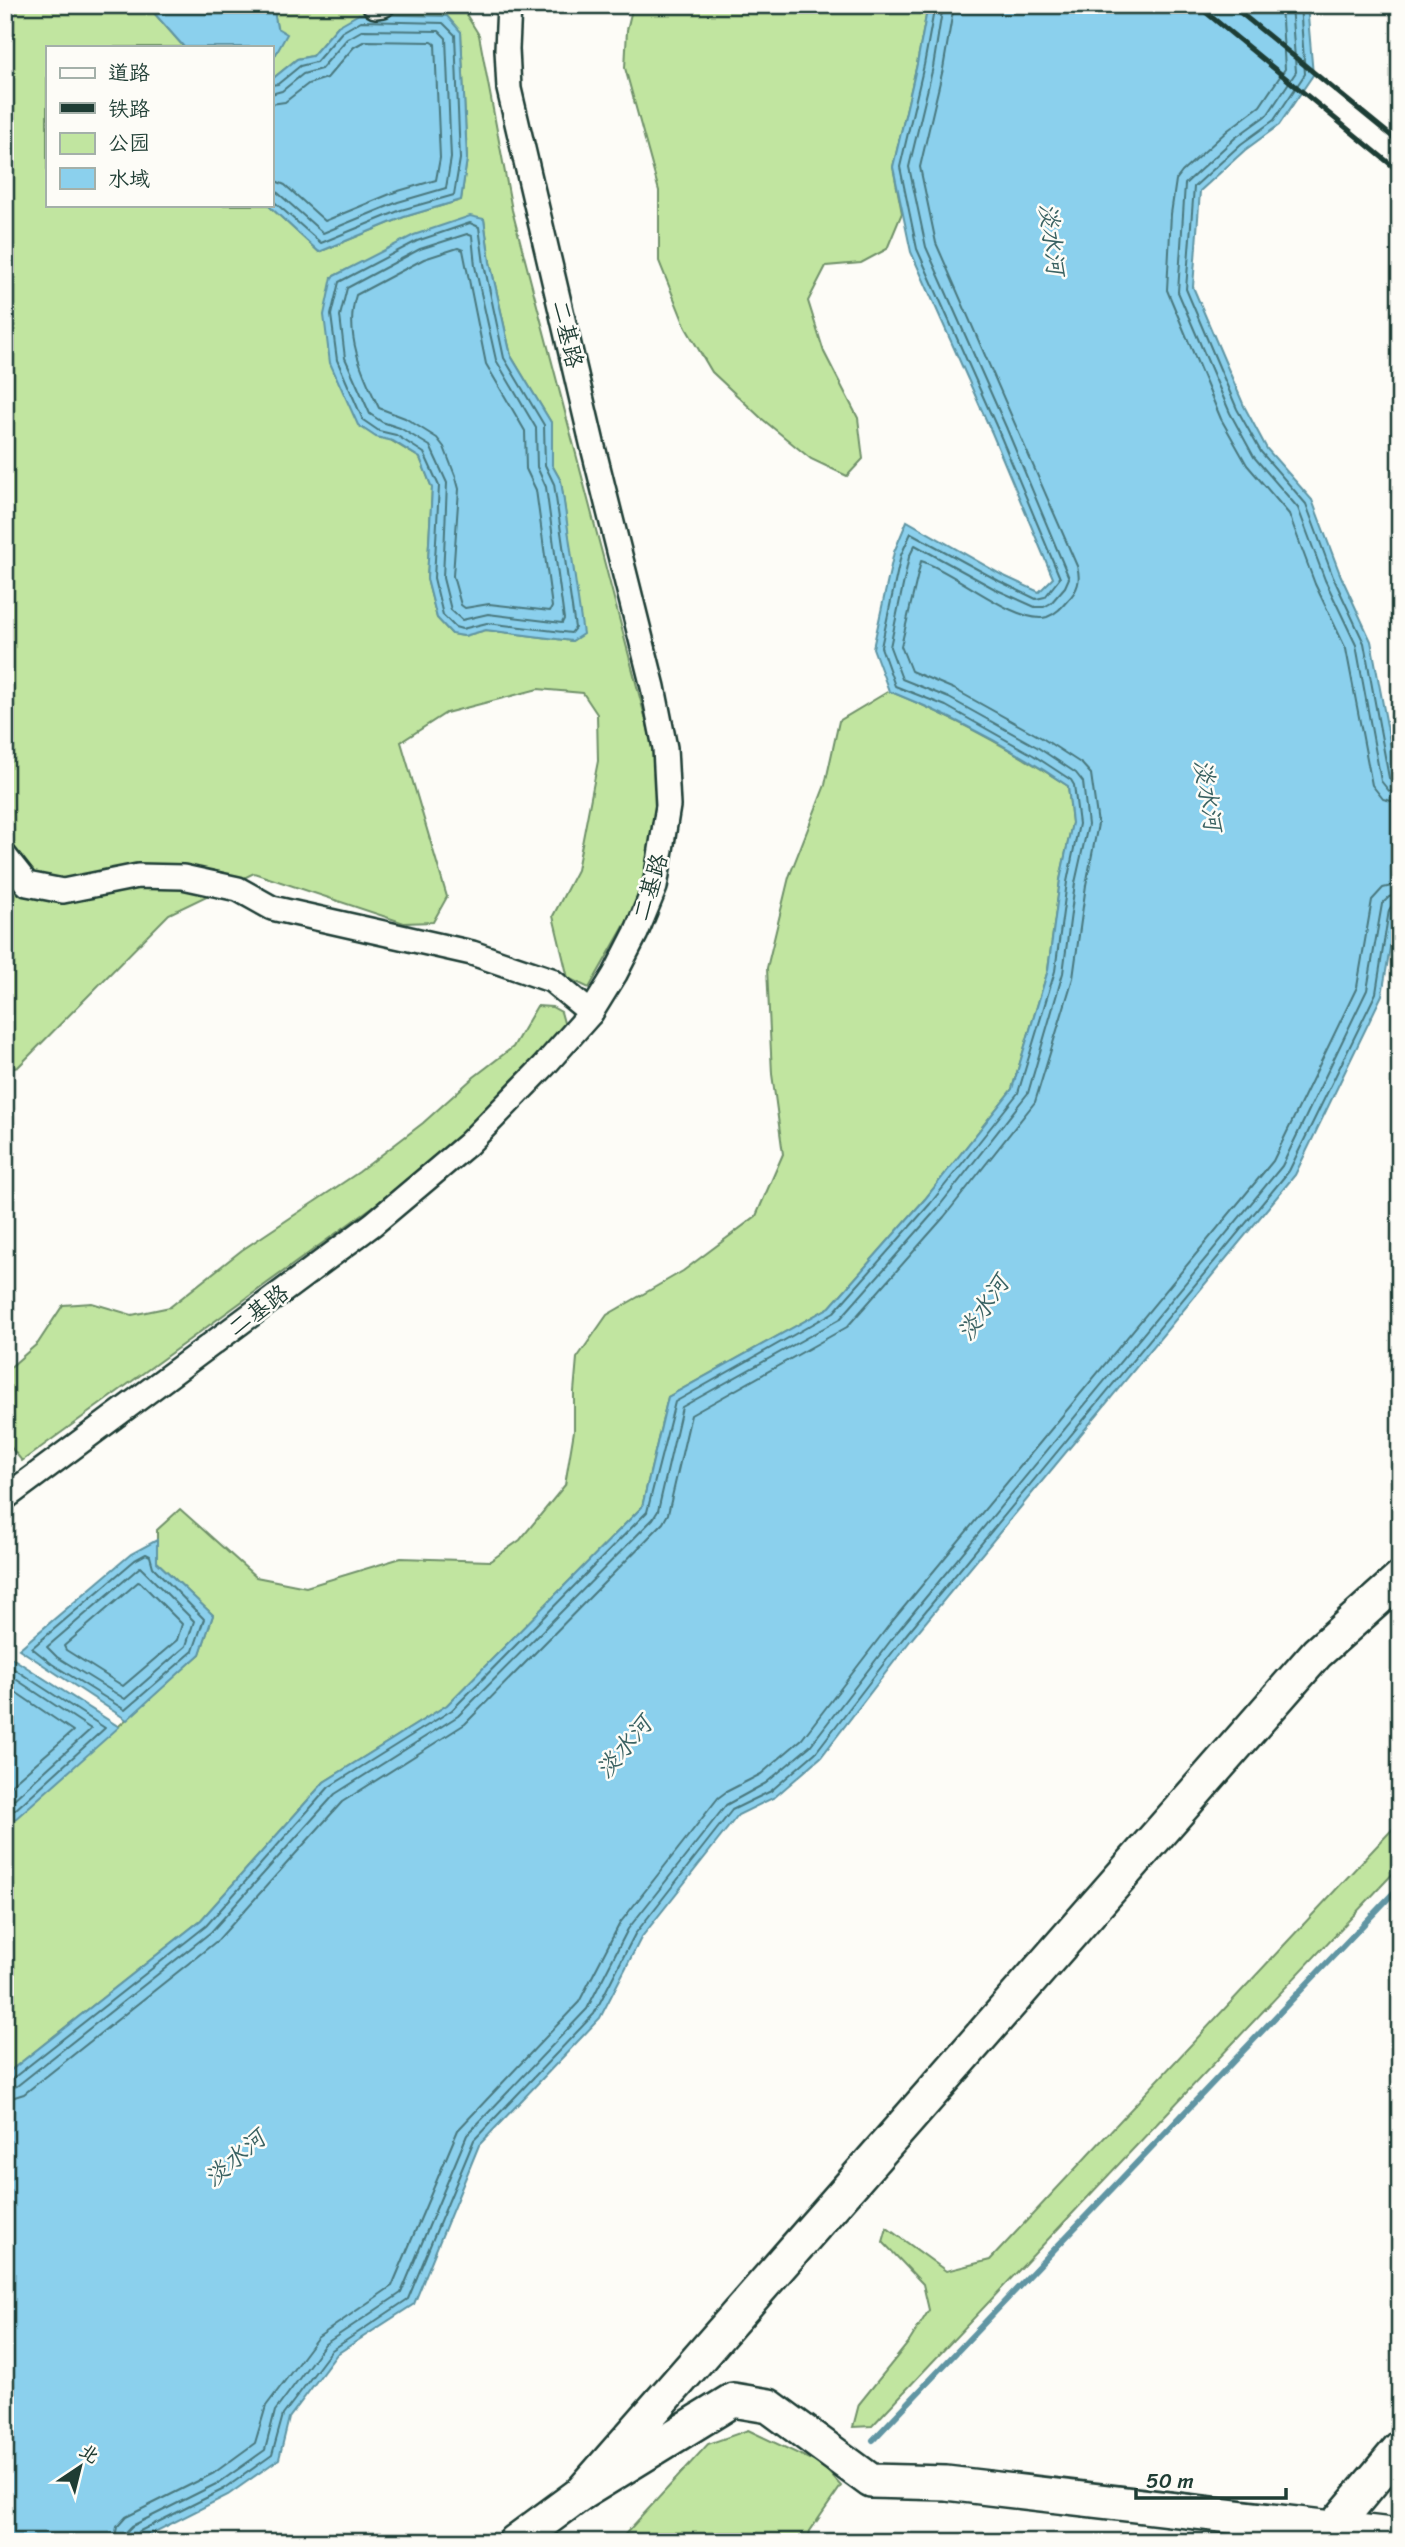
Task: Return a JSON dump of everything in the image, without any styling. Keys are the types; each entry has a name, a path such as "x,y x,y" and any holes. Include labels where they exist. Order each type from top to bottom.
{"street":[{"path":"376,6 383,5"},
{"name":"二基路","path":"5,1498 373,1224 468,1143 544,1066 591,1013 636,933 655,887 667,806 665,748 653,687 592,443 509,89 506,49 509,5"},
{"path":"5,856 27,884 63,891 138,876 183,877 238,889 272,908 472,953 551,980 591,1013"},
{"path":"580,2494 1317,1653 1400,1579"},
{"path":"515,2542 580,2494 733,2400 769,2406 871,2481 946,2483 1328,2535 1400,2536"},
{"path":"1328,2535 1400,2448"}],"green space":[{"path":"5,5 147,5 183,46 46,46 46,206 269,206 319,252 404,217 461,200 467,159 461,32 338,26 312,56 297,59 273,78 277,28 273,5 418,5 464,11 479,35 512,210 655,755 655,832 635,907 589,988 568,978 553,916 577,870 598,761 597,714 583,693 538,689 446,713 401,742 447,897 433,922 404,923 254,873 169,914 18,1067 5,1070","holes":["484,219 490,262 511,356 552,424 552,465 561,481 582,634 572,641 486,630 464,636 452,634 437,618 427,579 432,488 420,458 392,441 332,277 365,261"]},
{"path":"633,5 928,5 893,167 902,213 887,249 861,263 826,266 808,301 824,352 858,418 863,459 847,476 811,459 761,418 712,372 686,328 659,261 659,191 625,68 627,30"},
{"path":"889,691 981,734 1068,786 1072,823 1060,880 1048,970 1012,1089 925,1199 830,1307 668,1397 642,1507 447,1705 324,1782 201,1920 5,2075 5,1827 200,1654 213,1615 157,1562 157,1530 180,1509 256,1577 306,1587 401,1558 490,1561 520,1540 565,1485 574,1431 577,1358 607,1315 683,1271 756,1216 783,1154 772,1074 767,968 789,877 825,785 839,721"},
{"path":"537,1006 552,1007 561,1012 566,1030 464,1133 393,1192 22,1461 9,1445 5,1447 5,1372 38,1343 63,1305 92,1303 132,1315 170,1307 242,1250 359,1172 423,1123 474,1077 513,1047"},
{"path":"1400,1821 1400,1866 872,2426 853,2427 859,2404 909,2342 929,2310 923,2284 883,2242 887,2228 946,2271 990,2260"},
{"path":"748,2430 822,2465 841,2486 810,2531 807,2542 618,2542 708,2444"}],"water":[{"path":"147,5 273,5 277,28 287,34 273,56 273,46 183,46"},
{"name":"淡水河","path":"928,5 1307,5 1313,75 1279,125 1245,150 1200,191 1193,287 1244,406 1267,449 1312,500 1340,574 1371,641 1397,779 1397,906 1382,995 1295,1175 910,1641 821,1757 775,1797 738,1815 641,1938 600,2018 479,2145 414,2304 337,2354 289,2418 279,2459 228,2495 135,2542 5,2542 5,2075 201,1920 324,1782 447,1705 642,1507 668,1397 830,1307 925,1199 1012,1089 1048,970 1060,880 1072,823 1068,786 981,734 889,691 873,648 894,552 907,521 1002,575 1039,592 1053,578 911,252 893,167"},
{"path":"359,14 447,16 461,32 467,159 461,200 404,217 319,252 269,206 273,206 273,78 297,59 312,56 338,26"},
{"path":"470,216 484,219 490,262 511,356 552,424 552,465 561,481 583,634 572,641 486,630 464,636 452,634 437,618 427,579 432,488 420,458 393,441 376,437 358,425 330,363 324,315 332,277 414,235"},
{"path":"157,1540 157,1562 213,1615 200,1654 127,1720 19,1649 131,1554"},
{"path":"9,1656 119,1727 13,1821 5,1814 5,1657"}],"waterway":[{"path":"873,2440 1400,1886"}],"railway":[{"path":"1197,5 1400,172"},
{"path":"1231,5 1400,143"}]}
